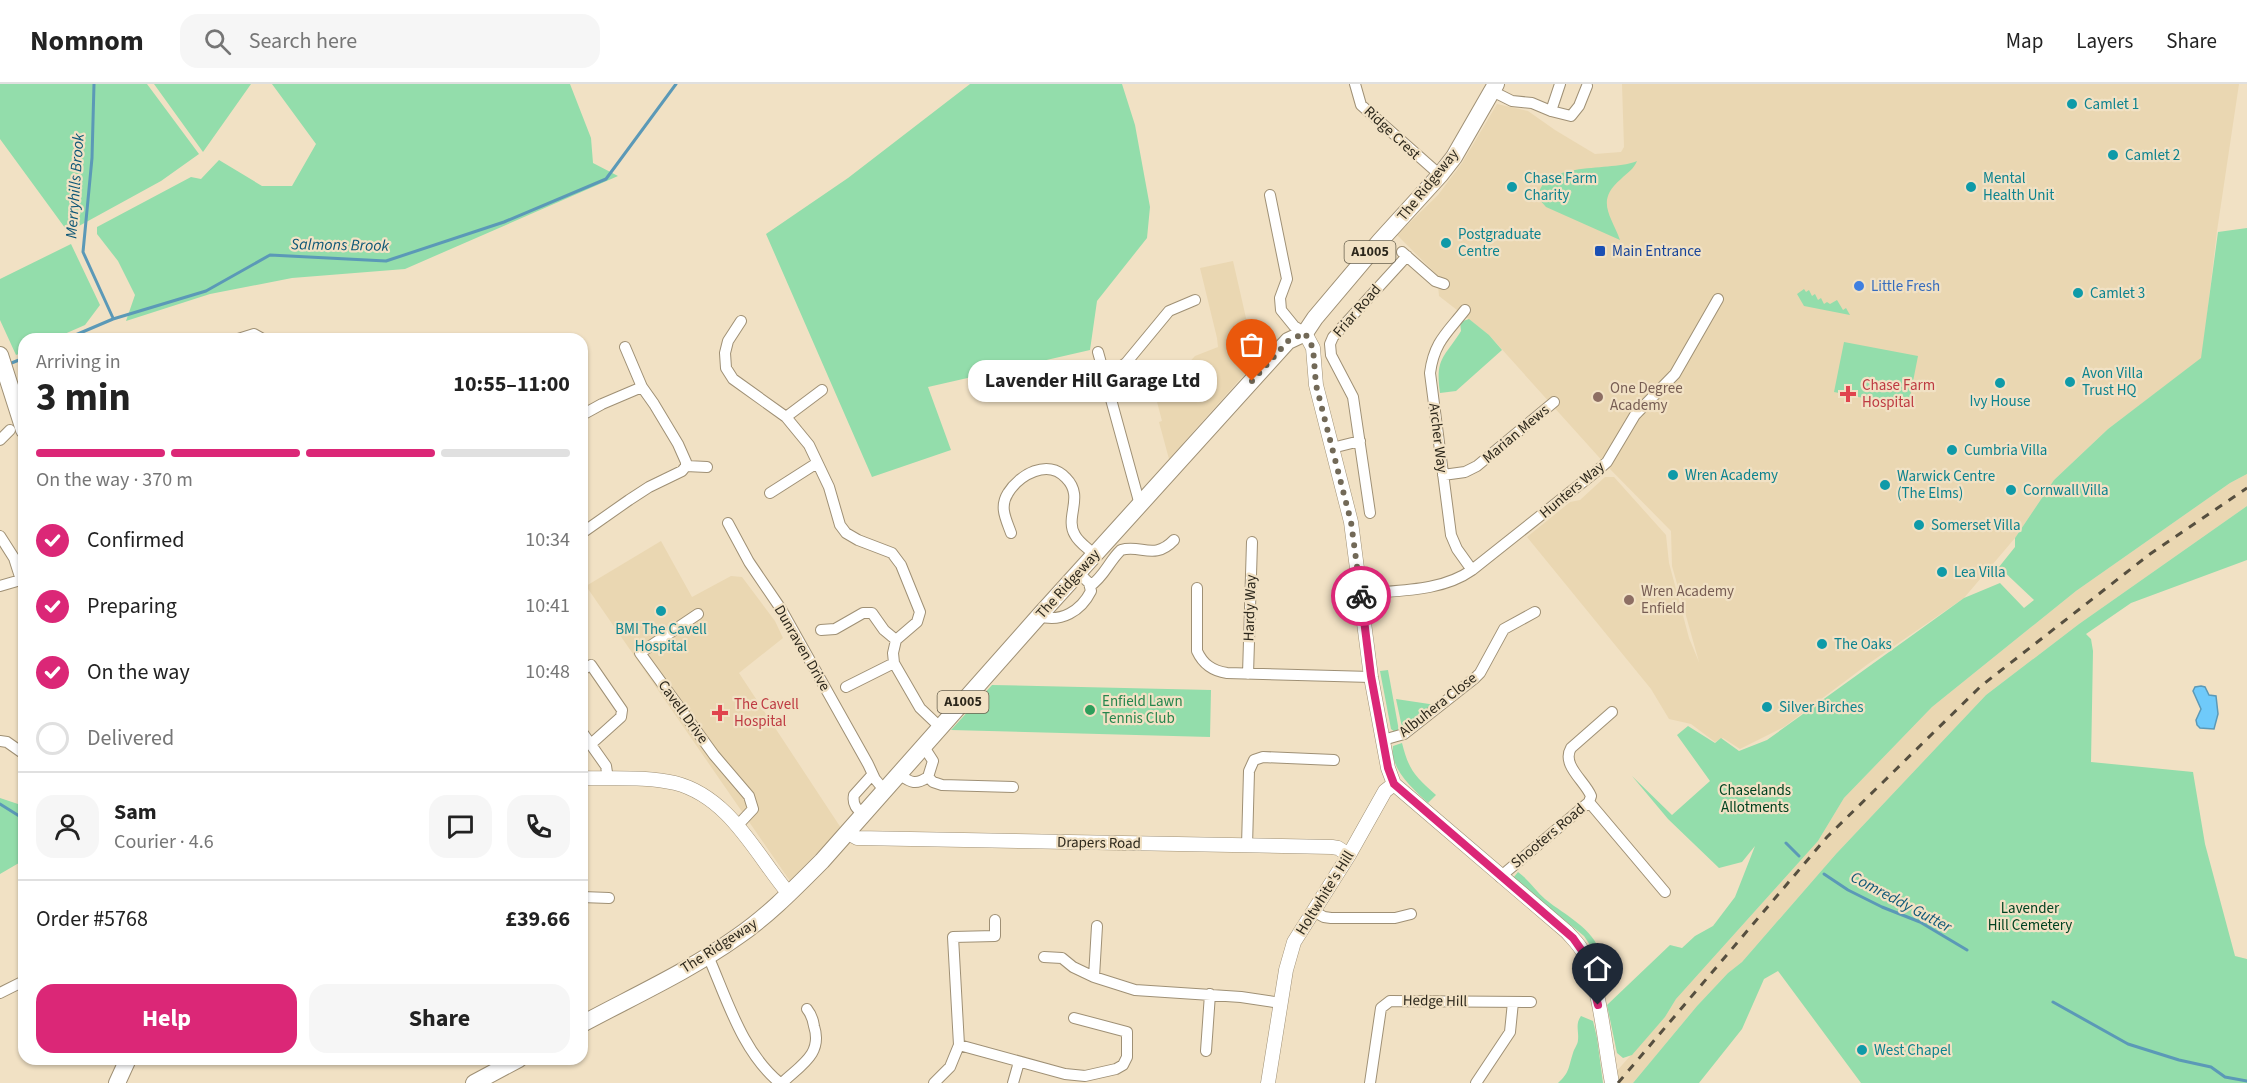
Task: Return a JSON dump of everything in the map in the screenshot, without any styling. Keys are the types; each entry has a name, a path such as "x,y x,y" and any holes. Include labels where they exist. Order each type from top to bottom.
{"main road":[{"name":"The Ridgeway","path":"588,1021 708,956 737,937 789,894 848,833 1039,616 1288,341 1305,333 1314,318 1454,157 1494,88"},
{"path":"1,357 8,379 17,430"},
{"path":"117,1083 125,1065"},
{"path":"474,1083 490,1079 510,1065"}],"street":[{"name":"Ridge Crest","path":"1355,84 1361,105 1440,175"},
{"path":"1551,111 1560,84"},
{"path":"1494,88 1512,101 1532,103 1571,116 1580,106 1587,86"},
{"path":"1270,195 1287,279 1280,298 1281,310 1294,326 1305,333 1313,348 1316,385 1351,522 1371,676 1388,768 1394,784 1567,932 1580,946 1589,968 1612,1083"},
{"name":"Friar Road","path":"1370,513 1353,397 1331,355 1330,344 1333,337 1405,254 1435,281 1444,284"},
{"name":"Hunters Way","path":"1361,594 1447,584 1472,570 1606,462 1635,415 1676,374 1718,299"},
{"path":"1104,372 1126,363 1169,311 1195,300"},
{"name":"Archer Way","path":"1465,310 1439,341 1431,360 1430,373 1453,543 1472,570"},
{"path":"741,321 728,341 725,353 726,368 733,379 786,417 809,445 829,487 840,525 846,533 892,553 905,574 920,612 917,622 896,640 893,653 894,663 920,708 941,728"},
{"path":"588,528 610,511 649,487 682,471 686,466 678,444 642,387 625,347"},
{"path":"1098,352 1140,505"},
{"path":"588,412 642,387"},
{"path":"786,417 822,390"},
{"name":"Marian Mews","path":"1443,475 1465,472 1477,466 1554,402"},
{"path":"0,440 17,430"},
{"path":"1332,448 1360,441"},
{"path":"770,493 817,463"},
{"path":"686,466 707,468"},
{"path":"1011,532 1002,508 1004,498 1012,486 1031,471 1046,469 1057,471 1066,477 1072,486 1075,498 1071,521 1074,535 1095,555"},
{"name":"Dunraven Drive","path":"728,523 749,562 781,609 872,775 885,791"},
{"path":"0,536 18,569"},
{"path":"1090,586 1101,579 1103,572 1121,550 1135,549 1144,552 1158,550 1168,546 1174,540"},
{"name":"Hardy Way","path":"1248,674 1252,542"},
{"path":"1039,616 1053,619 1071,614 1089,594 1090,586 1079,573"},
{"path":"0,586 18,581"},
{"path":"1197,588 1196,643 1200,658 1212,669 1220,672 1248,674 1371,676"},
{"name":"Albuhera Close","path":"1383,740 1404,734 1475,678 1504,629 1535,612"},
{"path":"821,630 835,629 863,613 872,613 884,630 896,640"},
{"name":"Cavell Drive","path":"698,614 640,652 714,755 749,796 753,809 738,825"},
{"path":"846,687 894,663"},
{"path":"588,667 591,665 622,710 621,717 591,744"},
{"name":"Shooters Road","path":"1500,876 1589,802 1592,796 1570,766 1568,755 1571,748 1612,712"},
{"path":"588,740 606,766 609,779"},
{"path":"0,741 7,742 18,750"},
{"path":"900,775 910,783 928,777 933,761 924,747"},
{"path":"1247,846 1249,771 1254,760 1259,757 1334,760"},
{"path":"864,815 856,809 854,795 872,775"},
{"path":"928,777 933,782 942,785 1013,787"},
{"path":"588,778 674,783 696,792 713,803 738,825 789,894"},
{"name":"Holtwhite's Hill","path":"1268,1083 1288,962 1294,942 1349,855 1385,791 1394,784"},
{"path":"1589,802 1665,892"},
{"name":"Drapers Road","path":"848,833 857,838 1332,847 1349,855"},
{"path":"588,897 609,898"},
{"path":"1313,911 1331,918 1395,918 1410,914"},
{"path":"933,1083 950,1067 959,1045 953,937 995,936 996,920"},
{"path":"1094,977 1097,926"},
{"path":"708,956 750,1049 769,1074 781,1083 812,1054 818,1043 811,1014 807,1009"},
{"path":"1044,957 1062,958 1073,967 1094,977 1135,990 1210,994 1281,1003"},
{"path":"0,993 18,984"},
{"path":"1206,1051 1210,994"},
{"name":"Hedge Hill","path":"1370,1083 1382,1008 1390,1001 1531,1002"},
{"path":"1476,1083 1510,1032 1513,1002"},
{"path":"959,1045 1076,1076 1116,1069 1123,1065 1127,1057 1127,1032 1074,1018"},
{"path":"1013,1083 1019,1062"}],"shaded area":[{"name":"Chase Farm Hospital","path":"1622,84 2239,84 2217,231 2202,358 2108,429 2054,480 2015,538 1964,598 1868,664 1784,727 1740,749 1723,738 1715,742 1691,724 1669,719 1651,689 1527,537 1570,502 1580,500 1605,477 1614,477 1666,535 1669,563 1689,638 1699,662 1672,566 1671,531 1606,465 1489,335 1439,296 1437,275 1397,235 1438,195 1462,163 1497,104 1528,111 1595,154 1621,152 1624,147"},
{"path":"1233,261 1249,331 1266,350 1169,459 1159,422 1162,421 1156,398 1195,356 1218,347 1200,268"},
{"path":"2247,474 2247,506 2079,624 1986,695 1836,854 1742,962 1728,973 1697,1006 1633,1083 1606,1083 1665,1017 1676,999 1818,841 1844,798 1932,707 2076,591 2230,483"},
{"name":"The Cavell Hospital","path":"661,541 692,597 731,576 742,577 775,621 783,638 739,673 841,828 790,881 588,589 588,585"}],"green space":[{"path":"0,84 147,84 199,154 161,181 68,232 0,139"},
{"path":"154,84 251,84 203,152"},
{"path":"272,84 570,84 591,138 593,163 618,176 405,269 292,278 210,294 126,321 135,295 118,261 97,234 97,227 191,177 201,179 219,160 262,186 292,186 316,144"},
{"path":"970,84 1122,84 1135,125 1150,207 1147,238 1097,301 1090,350 928,387 951,450 872,477 766,234 848,178"},
{"path":"1637,161 1613,187 1607,201 1607,208 1620,240 1546,207 1539,199 1542,187 1550,178 1578,170"},
{"name":"Chaselands Allotments","path":"2247,228 2247,474 2230,483 2076,591 1932,707 1844,798 1818,841 1676,999 1665,1017 1632,1055 1623,1058 1617,1053 1607,1005 1670,945 1682,948 1695,936 1713,926 1735,897 1755,846 1742,862 1719,868 1668,819 1632,776 1672,815 1710,781 1677,735 1688,726 1715,743 1721,738 1739,751 1767,740 1964,598 2000,583 2024,608 2034,600 1999,567 2015,547 2015,538 2054,480 2108,429 2201,358 2218,232"},
{"path":"71,244 100,305 85,325 67,333 18,333 18,354 16,355 0,320 0,279"},
{"path":"1804,289 1806,292 1809,290 1812,296 1815,294 1818,300 1821,298 1824,304 1837,300 1843,310 1846,308 1850,315 1804,306 1797,294"},
{"path":"1469,319 1489,335 1502,350 1456,391 1440,393 1439,372 1442,359 1461,331 1460,322"},
{"path":"1844,342 1918,356 1908,407 1834,392"},
{"name":"Lavender Hill Cemetery","path":"2247,506 2247,560 2131,603 2086,634 2091,639 2093,651 2091,762 2193,772 2205,844 2235,956 2247,959 2247,1083 1861,1083 1778,971 1764,979 1742,1029 1699,1083 1633,1083 1697,1006 1728,973 1742,962 1836,854 1986,695 2079,624"},
{"path":"1388,670 1399,731 1395,732 1391,729 1380,671"},
{"name":"Enfield Lawn Tennis Club","path":"992,685 1211,690 1210,737 951,730"},
{"path":"1396,699 1436,705 1403,732"},
{"path":"1402,743 1407,760 1414,772 1436,795 1428,803 1398,770 1393,746"},
{"path":"0,798 18,804 18,864 0,874"},
{"path":"1518,872 1545,899 1585,929 1602,955 1596,960 1584,936 1513,878"},
{"path":"1581,1016 1593,1021 1603,1083 1558,1083 1567,1073 1577,1043"}],"water":[{"path":"2195,687 2205,687 2209,695 2216,696 2218,714 2214,729 2200,728 2197,725 2196,720 2201,709 2193,691"}],"waterway":[{"name":"Merryhills Brook","path":"94,84 92,158 83,252 113,318"},
{"name":"Salmons Brook","path":"80,333 113,319 206,291 270,255 386,261 504,222 606,179 676,84"},
{"name":"Salmons Brook","path":"9,364 18,360"},
{"path":"0,804 18,815"},
{"name":"Comreddy Gutter","path":"1786,843 1799,856"},
{"name":"Comreddy Gutter","path":"1824,874 1848,890 1920,922 1967,950"},
{"name":"Comreddy Gutter","path":"2053,1002 2128,1044 2211,1067 2225,1077 2247,1081"}],"railway":[{"path":"1618,1083 1827,837 1981,686 2150,554 2247,488"}],"way so far":[{"path":"1252,381 1288,341 1305,333 1313,348 1316,385 1351,522 1361,596"}],"place":[{"name":"Camlet 1","path":"2072,104"},
{"name":"Camlet 2","path":"2113,155"},
{"name":"Chase Farm Charity","path":"1512,187"},
{"name":"Mental Health Unit","path":"1971,187"},
{"name":"Postgraduate Centre","path":"1446,243"},
{"name":"Main Entrance","path":"1600,251"},
{"name":"Little Fresh","path":"1859,286"},
{"name":"Camlet 3","path":"2078,293"},
{"name":"Lavender Hill Garage Ltd","path":"1252,381"},
{"name":"Avon Villa Trust HQ","path":"2070,382"},
{"name":"Ivy House","path":"2000,383"},
{"name":"Chase Farm Hospital","path":"1848,394"},
{"name":"One Degree Academy","path":"1598,397"},
{"name":"Cumbria Villa","path":"1952,450"},
{"name":"Wren Academy","path":"1673,475"},
{"name":"Warwick Centre (The Elms)","path":"1885,485"},
{"name":"Cornwall Villa","path":"2011,490"},
{"name":"Somerset Villa","path":"1919,525"},
{"name":"Lea Villa","path":"1942,572"},
{"name":"Wren Academy Enfield","path":"1629,600"},
{"name":"BMI The Cavell Hospital","path":"661,611"},
{"name":"The Oaks","path":"1822,644"},
{"name":"Silver Birches","path":"1767,707"},
{"name":"Enfield Lawn Tennis Club","path":"1090,710"},
{"name":"The Cavell Hospital","path":"720,713"},
{"name":"West Chapel","path":"1862,1050"}],"route":[{"path":"1361,596 1371,676 1388,768 1394,784 1573,938 1585,955 1598,1005"}]}
